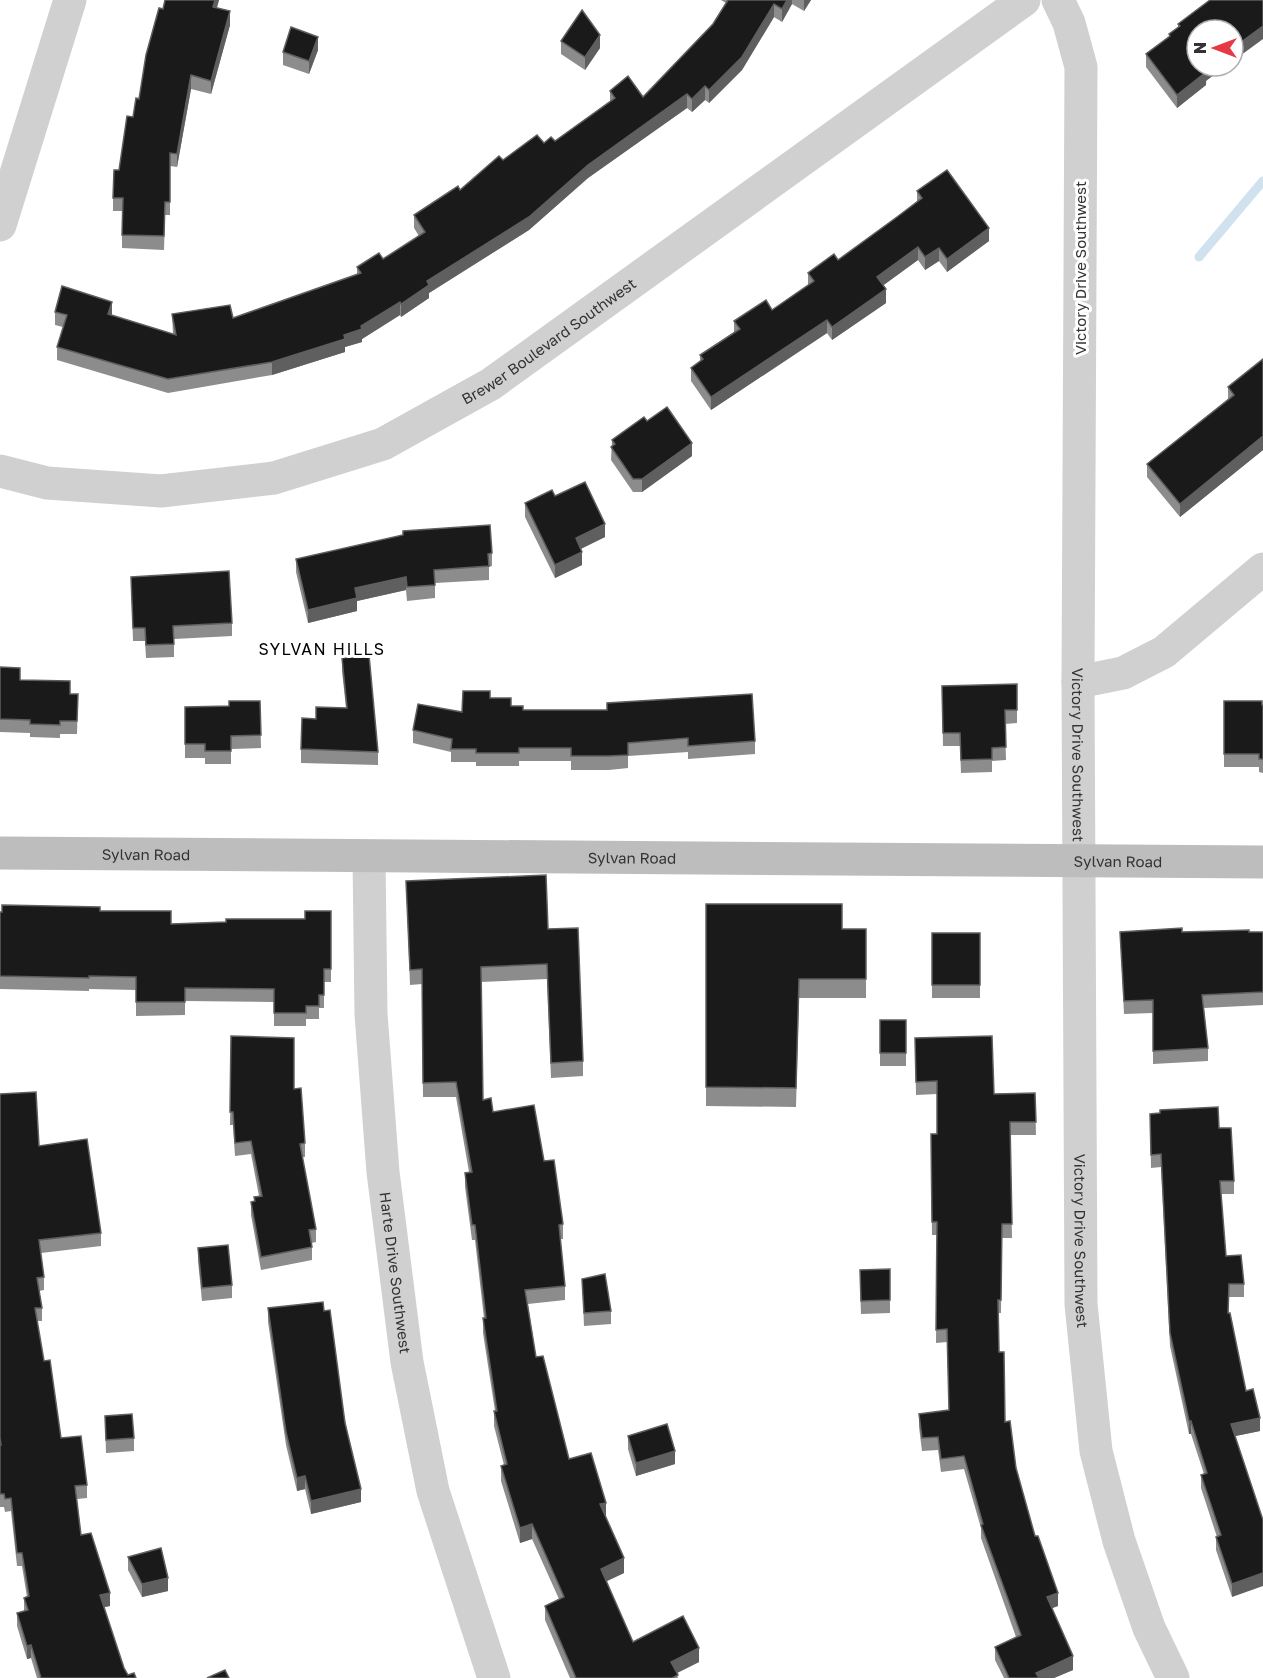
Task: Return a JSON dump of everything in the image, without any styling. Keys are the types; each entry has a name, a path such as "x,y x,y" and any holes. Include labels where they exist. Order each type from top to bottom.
{"main road":[{"name":"Sylvan Road","path":"0,853 1263,862"}],"street":[{"path":"0,225 70,0"},
{"name":"Brewer Boulevard Southwest","path":"0,471 47,483 160,491 274,478 383,444 491,384 1024,0"},
{"name":"Victory Drive Southwest","path":"1058,0 1069,23 1081,67 1077,682 1081,1304 1096,1451 1119,1541 1149,1628 1173,1678"},
{"path":"1077,682 1123,674 1164,652 1263,569"},
{"name":"Harte Drive Southwest","path":"369,857 371,1014 382,1160 407,1362 433,1491 494,1678"}],"building":[{"path":"165,0 215,0 213,7 230,11 211,81 191,75 177,154 170,153 170,202 165,202 164,236 122,235 123,198 113,198 114,170 119,170 127,116 133,117 136,98 139,99 146,55 159,8 163,9"},
{"path":"728,0 787,0 782,9 774,4 742,57 709,90 705,86 692,99 687,94 588,165 529,217 427,281 429,285 401,304 400,302 361,326 362,329 344,335 345,339 272,362 168,379 57,347 67,315 55,312 62,286 112,302 108,314 176,335 172,314 230,305 233,318 361,273 357,267 379,253 383,259 425,232 414,215 458,186 460,190 499,156 503,160 537,135 544,143 551,137 555,141 615,98 610,91 628,76 643,97 713,24"},
{"path":"1210,0 1263,0 1263,26 1245,39 1245,18 1186,18"},
{"path":"582,10 600,35 585,57 561,41"},
{"path":"1185,19 1185,78 1198,78 1177,95 1146,54 1170,36 1169,34 1180,26 1178,24"},
{"path":"291,27 318,37 309,61 283,52"},
{"path":"947,170 989,228 947,259 939,248 925,257 918,247 877,277 886,289 832,327 827,320 711,397 691,368 703,359 700,355 740,329 734,321 766,300 772,310 814,281 808,273 834,254 838,260 897,217 922,198 917,191"},
{"path":"1263,359 1263,436 1180,504 1147,464 1234,395 1228,387"},
{"path":"667,407 692,443 642,479 633,479 611,447 615,444 612,440 644,417 647,421"},
{"path":"585,482 605,524 576,538 582,552 555,565 525,503 552,490 555,496"},
{"path":"490,525 492,553 488,554 489,566 434,570 435,585 407,587 406,577 355,588 357,598 308,610 296,559 403,535 403,531"},
{"path":"229,571 232,623 173,626 174,644 146,645 145,628 133,628 131,577"},
{"path":"369,655 378,752 301,749 302,718 316,719 316,707 347,708 342,658"},
{"path":"0,667 20,668 20,680 70,681 70,694 78,694 77,721 60,721 60,725 30,724 30,720 0,719"},
{"path":"1017,684 1017,710 1005,710 1006,747 992,748 992,759 961,760 960,733 943,733 942,686"},
{"path":"463,691 490,691 490,698 511,698 511,706 523,706 523,710 607,710 607,703 752,694 755,741 688,746 688,738 628,743 628,755 609,756 571,756 571,748 519,748 519,753 476,753 476,749 451,749 452,739 413,730 418,704 462,712"},
{"path":"229,701 260,701 261,735 231,736 231,751 205,751 205,744 185,744 185,707 229,706"},
{"path":"1224,701 1262,701 1263,759 1259,759 1259,754 1224,754"},
{"path":"546,875 548,929 578,928 583,1061 551,1063 547,964 481,967 483,1100 491,1098 493,1112 534,1105 544,1161 554,1160 563,1224 559,1225 565,1286 525,1290 536,1357 543,1356 569,1459 591,1453 606,1503 600,1504 624,1558 601,1569 633,1642 683,1616 699,1648 671,1662 678,1675 672,1678 576,1678 545,1606 564,1597 532,1524 520,1528 501,1466 507,1464 494,1411 497,1411 483,1318 486,1318 475,1225 472,1225 465,1173 472,1172 456,1082 423,1083 422,969 410,970 406,881"},
{"path":"706,904 842,904 842,929 866,929 866,979 799,979 796,1088 706,1087"},
{"path":"2,905 100,907 100,911 171,911 171,924 226,922 226,919 305,919 305,911 331,911 331,969 324,969 324,995 319,995 319,1006 306,1006 306,1013 274,1013 274,989 185,988 185,1002 136,1002 136,977 0,976 0,912 2,912"},
{"path":"1182,928 1182,932 1249,930 1249,932 1263,932 1263,992 1202,995 1208,1048 1153,1051 1153,1000 1124,1001 1120,932"},
{"path":"932,933 980,933 980,985 932,985"},
{"path":"880,1020 906,1020 906,1053 880,1053"},
{"path":"231,1036 294,1038 294,1089 301,1088 305,1143 300,1144 316,1229 309,1230 312,1247 261,1257 251,1202 255,1201 254,1197 262,1196 251,1141 235,1143 233,1112 230,1112"},
{"path":"992,1036 994,1094 1035,1093 1036,1122 1010,1122 1012,1224 1002,1224 1001,1300 998,1300 999,1352 1004,1352 1005,1422 1010,1421 1016,1468 1035,1536 1038,1536 1058,1593 1047,1597 1073,1656 1036,1673 1039,1678 1009,1678 995,1647 1021,1635 981,1525 983,1524 964,1456 941,1459 938,1437 922,1438 919,1414 949,1410 947,1329 936,1330 937,1222 932,1222 931,1134 937,1134 937,1081 916,1082 915,1038"},
{"path":"36,1092 39,1146 87,1139 101,1233 39,1240 44,1277 37,1278 42,1308 35,1308 44,1361 50,1360 61,1438 81,1436 87,1485 75,1486 81,1535 91,1533 110,1593 100,1595 124,1668 128,1675 134,1673 136,1678 41,1678 31,1645 27,1646 17,1613 28,1610 24,1598 29,1596 22,1553 17,1553 11,1498 5,1499 4,1494 0,1494 0,1094"},
{"path":"1218,1107 1219,1128 1231,1128 1234,1181 1220,1181 1226,1256 1241,1255 1244,1284 1229,1284 1228,1313 1230,1313 1246,1391 1253,1389 1260,1418 1231,1424 1263,1520 1263,1573 1232,1584 1216,1537 1221,1535 1201,1475 1207,1473 1191,1421 1189,1421 1170,1333 1161,1154 1151,1155 1150,1114 1160,1113 1160,1110"},
{"path":"228,1245 232,1285 202,1288 198,1248"},
{"path":"890,1269 890,1300 861,1301 860,1270"},
{"path":"605,1274 611,1311 584,1313 582,1279"},
{"path":"323,1302 324,1311 330,1310 345,1423 361,1489 311,1501 305,1476 297,1478 286,1432 268,1308"},
{"path":"132,1414 134,1438 106,1440 105,1416"},
{"path":"667,1424 675,1451 636,1463 628,1436"},
{"path":"161,1548 168,1578 142,1584 128,1557"},
{"path":"225,1670 229,1678 207,1678"}],"waterway":[{"path":"1199,257 1263,181"}],"district":[{"name":"SYLVAN HILLS","path":"322,649"}]}
